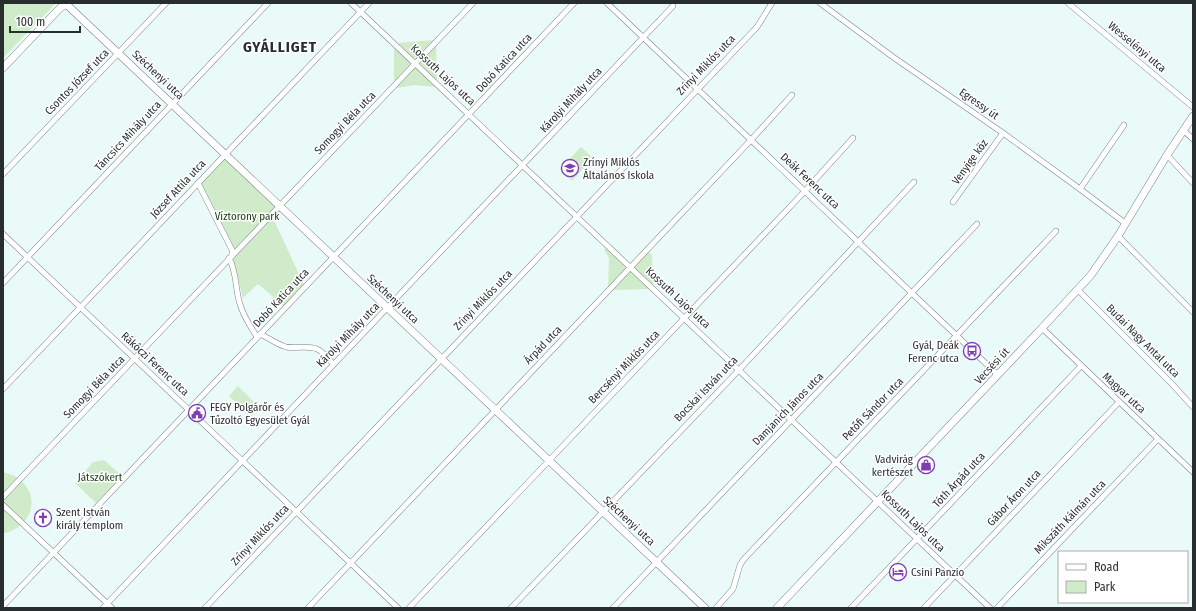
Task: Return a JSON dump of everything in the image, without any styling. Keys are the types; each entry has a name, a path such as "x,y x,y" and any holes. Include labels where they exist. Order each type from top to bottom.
{"street":[{"name":"Csontos József utca","path":"3,174 166,3"},
{"name":"Táncsics Mihály utca","path":"3,283 268,3"},
{"name":"Kossuth Lajos utca","path":"351,3 990,608"},
{"name":"József Attila utca","path":"3,389 369,3"},
{"name":"Somogyi Béla utca","path":"3,497 473,3"},
{"name":"Dobó Katica utca","path":"3,606 574,3"},
{"name":"Deák Ferenc utca","path":"607,3 958,335 998,375"},
{"name":"Zrínyi Miklós utca","path":"205,608 757,27 772,3"},
{"name":"Egressy út","path":"820,3 893,57 1003,133 1125,223"},
{"name":"Wesselényi utca","path":"1068,3 1193,107"},
{"name":"Széchenyi utca","path":"67,4 705,608"},
{"path":"3,68 60,8 67,4"},
{"name":"Károlyi Mihály utca","path":"103,608 673,6"},
{"name":"Árpád utca","path":"308,608 792,95"},
{"name":"Vecsési út","path":"777,608 1078,290 1098,266 1118,236 1167,155 1193,116"},
{"path":"1080,189 1124,126"},
{"path":"1183,130 1193,139"},
{"name":"Venyige köz","path":"953,202 1003,133"},
{"name":"Bercsényi Miklós utca","path":"409,608 805,191 853,138"},
{"path":"1167,155 1193,183"},
{"name":"Bocskai István utca","path":"511,608 738,370 914,182"},
{"path":"198,183 232,250 231,256 240,305 250,326 259,336 285,346 294,348 310,347 318,349 334,364"},
{"name":"Damjanich János utca","path":"613,608 977,224"},
{"name":"Petőfi Sándor utca","path":"716,608 733,589 740,565 744,559 1056,231"},
{"name":"Rákóczi Ferenc utca","path":"3,234 398,608"},
{"path":"1118,236 1193,312"},
{"name":"Budai Nagy Antal utca","path":"1078,290 1193,407"},
{"name":"Magyar utca","path":"1042,328 1193,472"},
{"name":"Tóth Árpád utca","path":"851,608 1081,366"},
{"name":"Gábor Áron utca","path":"924,608 1119,402"},
{"name":"Mikszáth Kálmán utca","path":"997,608 1158,439"},
{"path":"3,505 112,608"}],"green space":[{"path":"3,3 56,3 3,58"},
{"path":"434,40 417,58 413,58 398,43"},
{"path":"436,45 437,81 420,64 420,61"},
{"path":"394,47 409,61 410,65 394,82"},
{"path":"414,68 416,68 436,87 415,85 396,88"},
{"path":"581,147 593,158 572,181 560,169"},
{"name":"Víztorony park","path":"224,156 281,211 273,218 304,285 284,306 258,284 243,298 233,259 236,255 200,183"},
{"path":"606,248 625,265 625,269 608,288 609,259 604,250"},
{"path":"648,252 652,255 653,285 635,269 635,266"},
{"path":"628,272 631,272 650,289 612,290"},
{"path":"238,386 260,408 251,417 229,396"},
{"name":"Játszókert","path":"104,460 122,476 96,503 75,483 93,462"},
{"path":"3,472 15,477 24,484 30,493 32,503 30,512 24,521 15,529 3,534"}],"place":[{"name":"Zrínyi Miklós Általános Iskola","path":"570,168"},
{"name":"Gyál, Deák Ferenc utca","path":"972,351"},
{"name":"FEGY Polgárőr és Tűzoltó Egyesület Gyál","path":"197,413"},
{"name":"Vadvirág kertészet","path":"926,465"},
{"name":"Szent István király templom","path":"43,518"},
{"name":"Csini Panzio","path":"898,572"}],"district":[{"name":"GYÁLLIGET","path":"280,47"}]}
